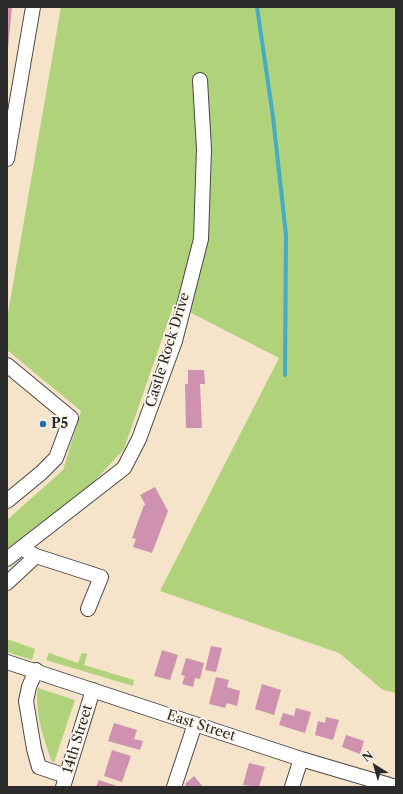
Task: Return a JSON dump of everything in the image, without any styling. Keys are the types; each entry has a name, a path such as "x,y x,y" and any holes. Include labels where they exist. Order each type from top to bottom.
{"street":[{"path":"7,159 34,7"},
{"name":"Castle Rock Drive","path":"7,559 124,468 139,439 174,341 201,239 204,149 200,80"},
{"path":"7,365 71,418 56,458 41,473 7,501"},
{"path":"21,548 36,556 101,577 88,609"},
{"path":"7,583 36,556"},
{"name":"East Street","path":"7,662 36,670 301,759 396,787"},
{"path":"36,670 29,687 26,701 34,748 39,767 65,781"},
{"name":"14th Street","path":"65,781 93,690"},
{"path":"174,787 195,724"},
{"path":"292,787 301,759"}],"green space":[{"path":"61,7 396,7 396,693 383,690 339,653 160,591 279,358 174,304 124,449 91,485 7,549 7,520 63,470 81,411 7,350 7,319"},
{"path":"7,639 35,649 32,660 7,652"},
{"path":"49,653 78,663 82,653 87,654 84,665 134,680 133,686 46,660"},
{"path":"38,688 75,700 54,763 51,760 40,725 37,707"}],"building":[{"path":"7,7 12,7 8,48 7,48"},
{"path":"188,370 204,370 205,384 200,384 202,428 186,428 185,384 188,384"},
{"path":"155,487 168,511 152,553 133,547 136,539 132,538 144,505 146,506 140,495"},
{"path":"211,646 222,648 216,672 205,670"},
{"path":"162,650 178,655 170,680 154,676"},
{"path":"186,658 204,663 200,679 195,678 193,687 182,684 185,676 181,675"},
{"path":"216,677 229,680 227,687 240,691 237,706 227,703 225,708 209,704"},
{"path":"262,684 281,690 274,715 255,709"},
{"path":"296,708 311,712 305,733 279,725 283,713 294,716"},
{"path":"326,717 339,720 333,740 315,735 318,721 325,723"},
{"path":"114,723 137,730 134,739 143,741 140,750 108,741"},
{"path":"346,735 364,741 360,754 342,747"},
{"path":"112,750 131,756 122,782 104,776"},
{"path":"249,763 265,767 259,787 243,785"},
{"path":"194,776 203,787 187,787 185,784"},
{"path":"99,780 120,787 96,787"}],"waterway":[{"path":"257,7 273,117 286,235 285,375"}],"place":[{"name":"P5","path":"43,424"}]}
